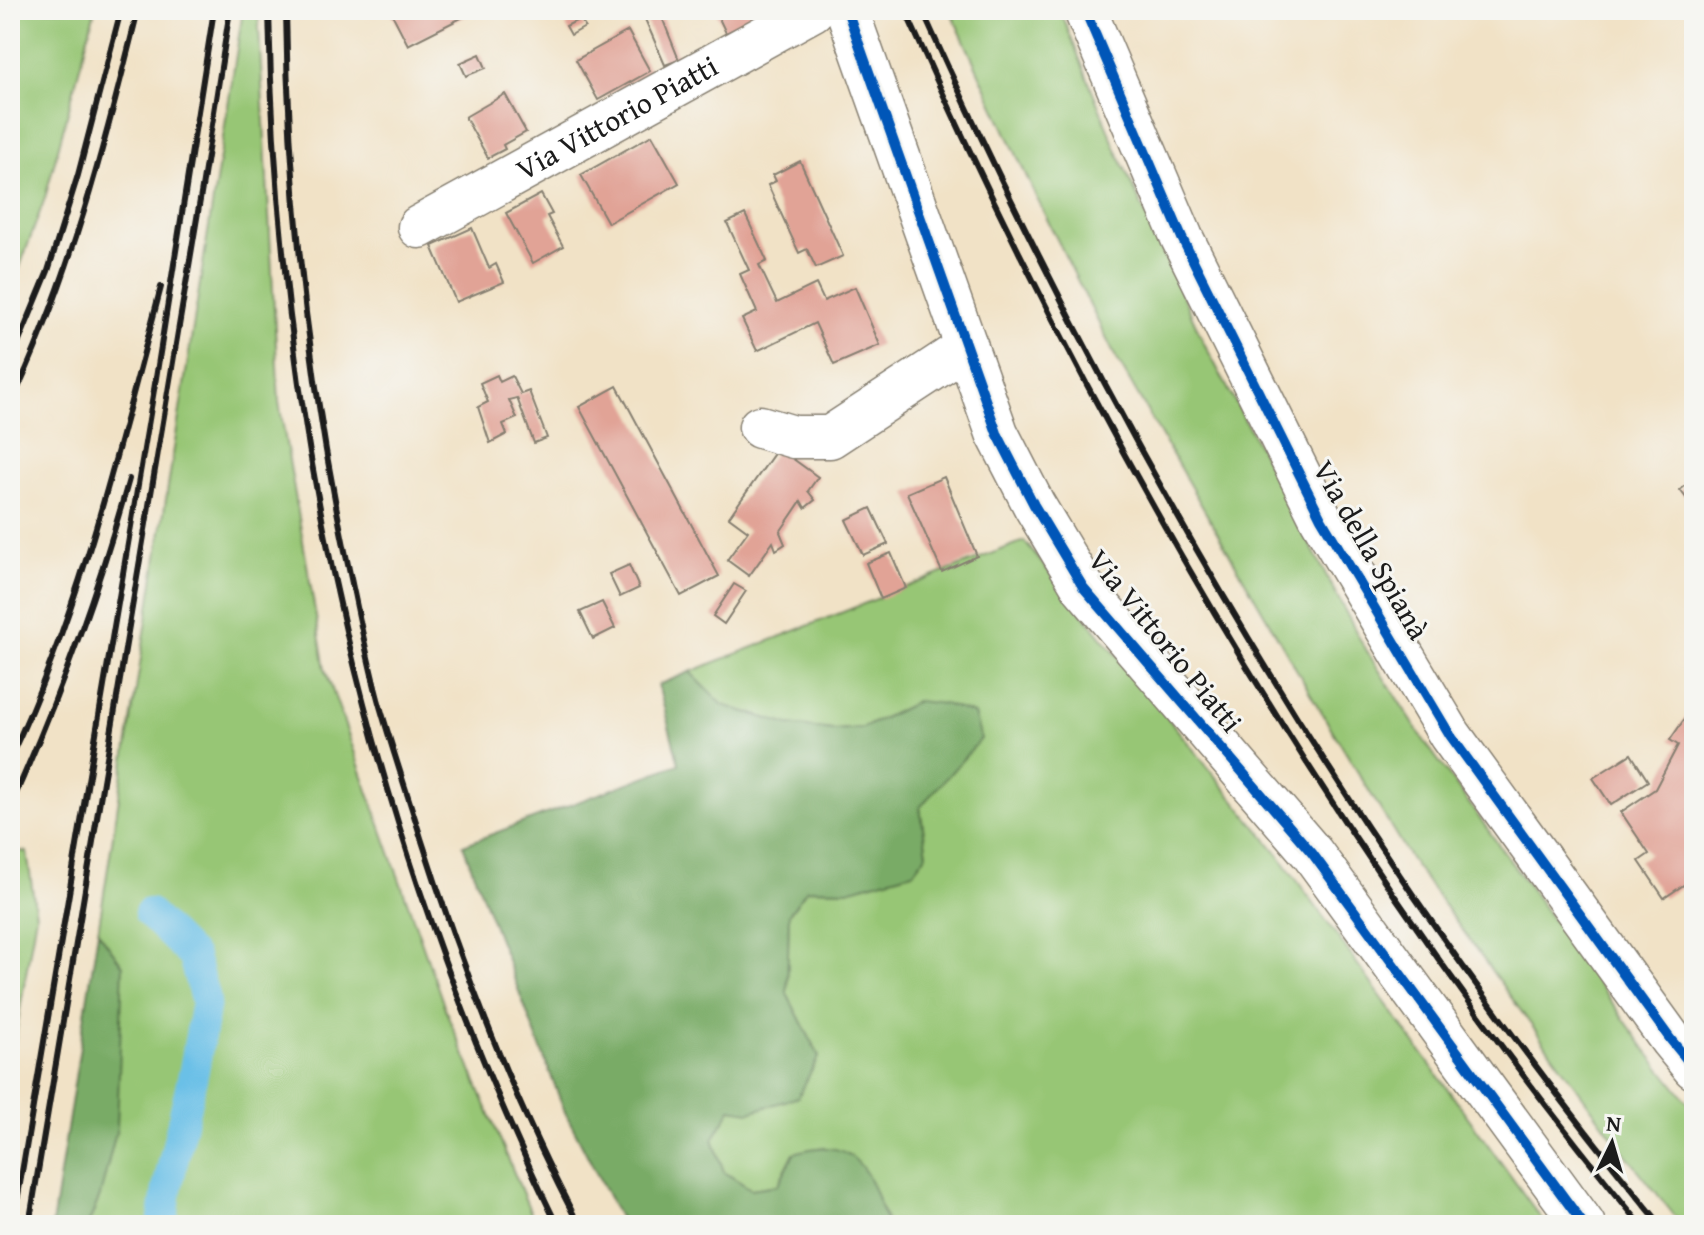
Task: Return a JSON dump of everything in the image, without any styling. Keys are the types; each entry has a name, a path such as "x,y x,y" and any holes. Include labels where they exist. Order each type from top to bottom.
{"street":[{"name":"Via Vittorio Piatti","path":"419,227 813,10"},
{"name":"Via Vittorio Piatti","path":"847,10 997,433 1034,505 1083,587 1312,853 1584,1225"},
{"name":"Via della Spianà","path":"1085,10 1182,238 1321,518 1450,735 1686,1043"},
{"path":"760,427 794,437 830,437 967,347"}],"green space":[{"path":"10,10 95,10 45,198 10,294"},
{"path":"243,10 258,10 279,402 325,669 446,1011 536,1225 88,1225 100,1196 123,966 98,931"},
{"path":"950,10 1060,10 1116,149 1204,343 1363,645 1425,742 1646,1050 1694,1110 1694,1225 1682,1225 1620,1147 1411,860 1317,705 1114,354 1036,197"},
{"path":"1024,541 1275,850 1546,1225 888,1225 869,1178 794,1153 778,1185 751,1189 724,1172 713,1139 731,1109 750,1111 819,1056 787,994 789,914 806,889 848,890 927,854 920,807 937,785 918,701 863,728 834,730 788,725 722,705 690,672"},
{"path":"690,672 723,705 789,725 834,730 863,728 918,701 944,704 974,714 981,739 920,807 927,854 913,872 848,890 807,889 789,914 787,994 819,1056 798,1097 750,1112 731,1109 713,1139 724,1172 751,1189 778,1185 794,1153 827,1148 846,1153 869,1178 888,1225 623,1225 565,1112 463,845 679,764 658,685"},
{"path":"10,850 27,852 36,915 10,1069"},
{"path":"98,931 123,966 117,1128 100,1196 88,1225 52,1225"}],"building":[{"path":"390,10 477,10 408,45"},
{"path":"641,10 659,10 679,60 665,65"},
{"path":"715,10 765,10 767,14 726,33"},
{"path":"580,19 585,27 571,35 566,26"},
{"path":"628,31 650,71 598,100 576,60"},
{"path":"480,54 486,68 466,76 460,63"},
{"path":"505,94 526,132 488,158 465,117"},
{"path":"652,135 679,183 608,223 581,175"},
{"path":"800,161 843,256 816,268 807,249 799,253 768,185 776,181 773,175"},
{"path":"541,194 552,214 547,216 563,246 533,263 506,213"},
{"path":"745,214 767,261 759,265 777,303 816,284 824,301 855,287 880,345 834,365 815,323 757,351 742,319 757,312 740,274 749,270 727,223"},
{"path":"472,228 489,268 496,264 504,282 456,302 432,246"},
{"path":"497,375 500,382 512,376 521,394 529,391 547,438 534,443 517,398 509,400 517,418 503,424 507,434 490,443 478,407 488,402 480,383"},
{"path":"617,386 719,576 681,596 579,407"},
{"path":"778,448 818,477 808,491 815,500 805,508 801,501 780,532 785,544 776,550 773,542 749,576 727,560 748,531 729,517"},
{"path":"944,477 977,556 942,572 907,493"},
{"path":"1694,479 1694,508 1680,490"},
{"path":"871,508 888,544 863,555 846,520"},
{"path":"891,553 906,588 881,599 866,563"},
{"path":"629,565 639,588 620,597 609,574"},
{"path":"734,584 746,591 724,624 713,616"},
{"path":"602,602 615,628 593,639 580,612"},
{"path":"1694,705 1694,885 1685,884 1664,898 1639,861 1649,854 1621,812 1655,789 1678,745 1670,740"},
{"path":"1631,754 1648,781 1611,805 1593,778"}],"waterway":[{"path":"149,913 193,957 206,1002 162,1225"}],"railway":[{"path":"10,363 48,271 78,175 121,10"},
{"path":"10,405 51,309 84,211 138,10"},
{"path":"13,1225 156,378 214,10"},
{"path":"29,1225 230,10"},
{"path":"269,10 276,168 291,324 315,480 347,634 387,785 435,935 492,1082 557,1225"},
{"path":"286,10 291,146 302,282 320,417 373,681 421,838 472,986 533,1131 579,1225"},
{"path":"905,10 980,172 1059,331 1143,488 1232,642 1326,793 1426,941 1531,1085 1641,1225"},
{"path":"922,10 997,171 1077,331 1162,488 1251,642 1345,793 1445,941 1550,1085 1661,1225"},
{"path":"10,758 58,644 78,585 161,287"},
{"path":"10,807 76,645 129,479"}],"cycle path":[{"path":"847,10 997,433 1034,505 1083,587 1312,853 1584,1225"},
{"path":"1085,10 1182,238 1321,518 1450,735 1694,1068"}]}
